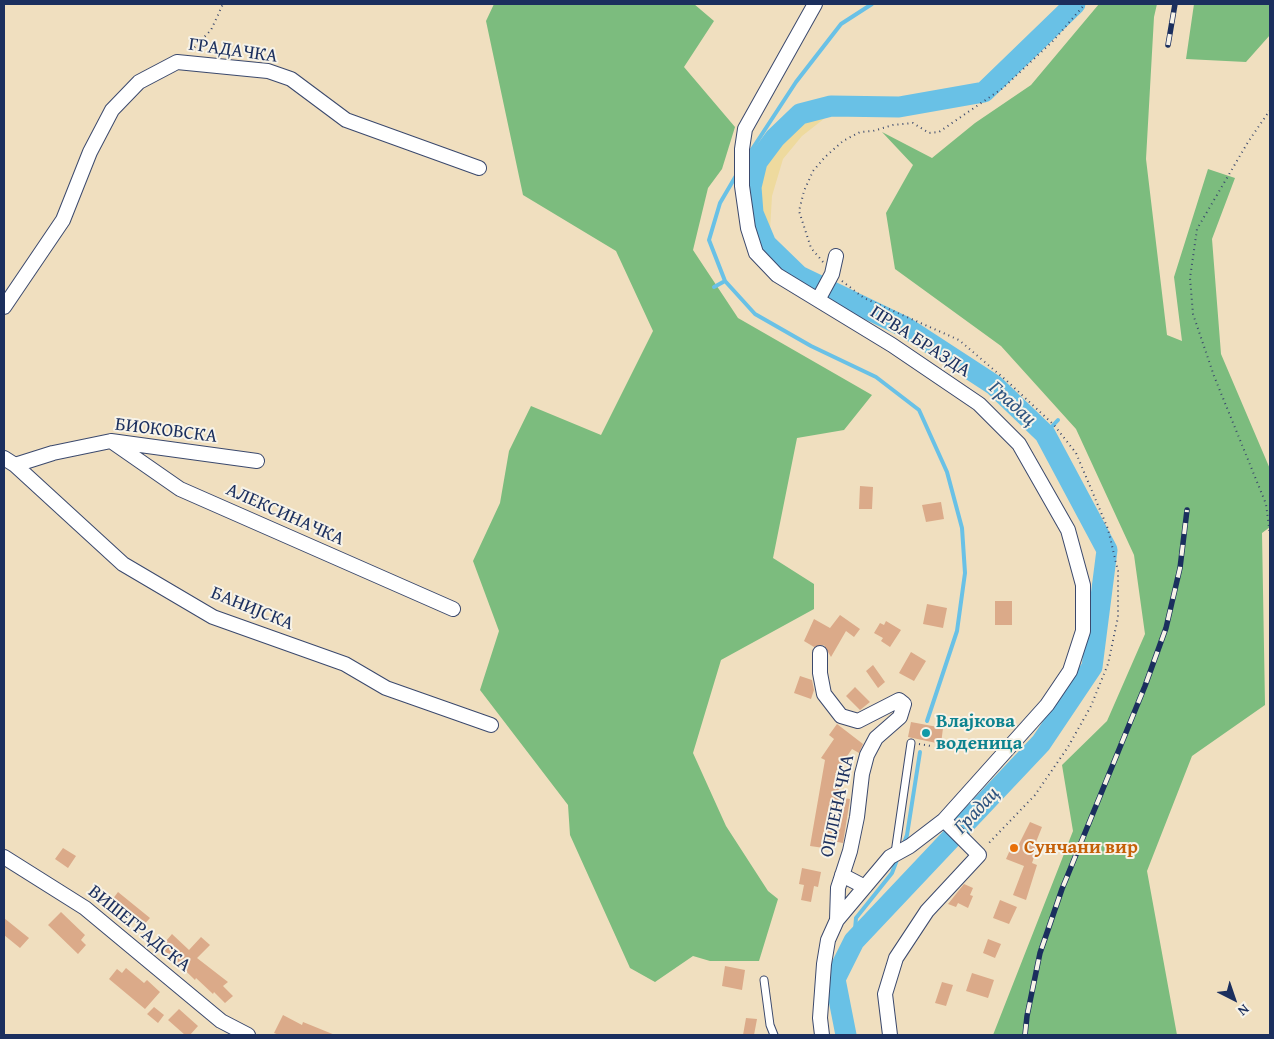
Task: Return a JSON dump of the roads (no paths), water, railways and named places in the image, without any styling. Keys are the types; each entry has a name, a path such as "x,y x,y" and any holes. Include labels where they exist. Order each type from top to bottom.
{"street":[{"name":"ПРВА БРАЗДА","path":"815,4 745,129 742,149 742,186 748,228 756,253 777,275 892,345 980,404 1019,444 1068,530 1083,585 1083,631 1070,670 1047,705 984,774 947,823 885,862 837,920 828,940 824,964 820,1018 822,1035"},
{"name":"ГРАДАЧКА","path":"4,307 63,220 90,152 112,110 139,82 177,62 268,72 291,79 346,120 479,168"},
{"path":"818,300 832,274 836,256"},
{"name":"БИОКОВСКА","path":"9,462 111,442 257,462"},
{"name":"АЛЕКСИНАЧКА","path":"111,442 180,489 453,609"},
{"name":"БАНИЈСКА","path":"9,462 123,564 214,617 345,664 386,688 491,725"},
{"name":"ОПЛЕНАЧКА","path":"820,653 820,673 824,694 841,716 858,721 899,700 904,704 900,717 876,738 866,755 855,826 842,875 836,908 837,920"},
{"path":"890,1035 885,994 896,958 927,911 976,852 947,823"},
{"name":"ВИШЕГРАДСКА","path":"4,857 85,908 221,1021 248,1035"},
{"path":"842,875 865,887"}],"lane":[{"path":"895,854 911,743"},
{"path":"764,980 770,1025 774,1035"}],"waterway":[{"path":"747,157 796,82 841,24 872,4"},
{"name":"Градац","path":"846,1035 835,979 854,941 1041,743 1092,667 1107,550 1045,434 994,385 905,327 799,276 766,244 753,213 751,187 757,162 775,138 800,114 831,106 899,107 984,92 1075,4"},
{"path":"737,174 720,203 709,240 725,281 755,314 811,346 876,377 919,410 947,472 962,528 965,573 957,631 927,721"},
{"path":"714,287 725,281"},
{"path":"1045,434 1058,420"},
{"path":"903,846 907,835 920,752"},
{"path":"854,941 856,918 892,873 898,857"}],"railway":[{"path":"1168,45 1175,4"},
{"path":"1025,1035 1040,953 1062,889 1145,686 1166,628 1180,568 1187,510"}],"place":[{"name":"Влајкова воденица","path":"926,733"},
{"name":"Сунчани вир","path":"1014,848"}]}
